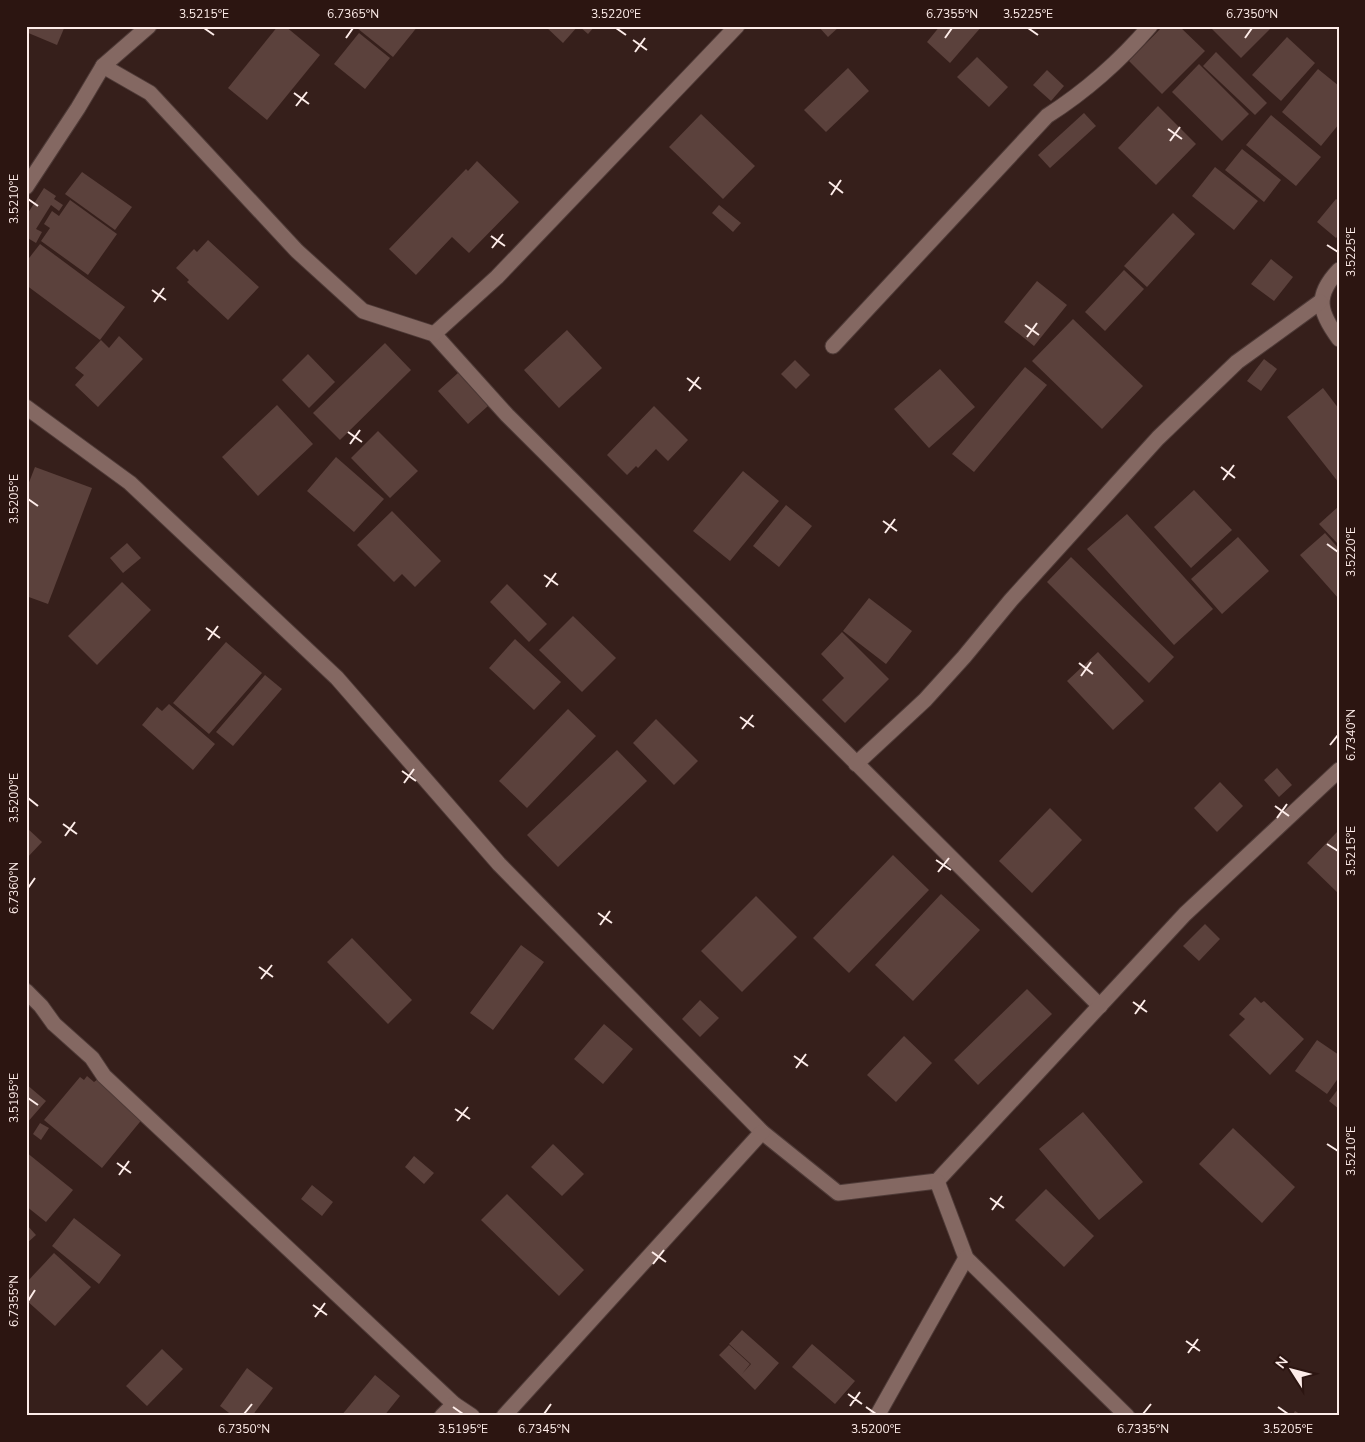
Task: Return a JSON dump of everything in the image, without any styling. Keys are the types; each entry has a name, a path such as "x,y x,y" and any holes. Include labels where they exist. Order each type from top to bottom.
{"street":[{"path":"26,187 78,108 102,66 149,26"},
{"path":"434,334 497,277 737,26"},
{"path":"833,346 1047,116 1073,99 1126,54 1150,26"},
{"path":"102,66 150,93 297,251 363,311 434,334 507,415 1100,1006"},
{"path":"1339,270 1326,282 1320,302 1326,322 1339,339"},
{"path":"856,764 925,700 1011,600 1158,438 1236,362 1320,302"},
{"path":"26,407 130,482 337,678 499,864 762,1132 838,1193 937,1181 1185,914 1339,770"},
{"path":"26,991 41,1006 54,1024 92,1058 104,1076 454,1404 472,1416"},
{"path":"504,1416 762,1132"},
{"path":"937,1181 966,1258 1127,1416"},
{"path":"878,1416 966,1258"},
{"path":"442,1416 454,1404"}],"building":[{"path":"26,26 65,26 57,45 26,32"},
{"path":"278,26 285,26 320,55 267,120 228,88"},
{"path":"359,26 418,26 393,57 357,28"},
{"path":"545,26 578,26 563,43"},
{"path":"579,26 595,26 588,34"},
{"path":"818,26 840,26 828,37"},
{"path":"940,26 982,26 950,63 927,42"},
{"path":"1163,26 1179,26 1205,51 1162,94 1129,61"},
{"path":"1209,26 1270,26 1271,28 1241,58"},
{"path":"359,33 390,58 365,89 334,64"},
{"path":"1287,37 1315,63 1281,101 1252,75"},
{"path":"1216,52 1267,103 1255,115 1203,66"},
{"path":"977,57 1008,87 989,107 957,77"},
{"path":"1199,64 1249,114 1222,141 1172,92"},
{"path":"848,68 869,91 826,132 804,110"},
{"path":"1318,69 1339,86 1339,124 1321,146 1282,112"},
{"path":"1047,70 1064,86 1051,101 1033,85"},
{"path":"1158,106 1196,144 1156,185 1118,148"},
{"path":"1084,113 1096,126 1050,168 1038,155"},
{"path":"701,114 755,166 723,199 669,147"},
{"path":"1271,115 1321,157 1296,186 1246,145"},
{"path":"1242,149 1281,180 1264,202 1225,170"},
{"path":"477,161 519,202 469,253 452,237 416,275 389,249 466,169 468,171"},
{"path":"1215,167 1258,201 1234,230 1192,196"},
{"path":"82,172 132,207 115,230 65,194"},
{"path":"44,188 56,196 54,199 63,205 59,211 51,205 36,229 42,232 36,243 26,237 26,216"},
{"path":"1336,199 1339,201 1339,235 1336,238 1317,222"},
{"path":"70,200 117,234 88,275 41,241 50,228 44,224 52,211 59,216"},
{"path":"719,205 741,223 733,232 712,213"},
{"path":"1173,213 1195,234 1147,287 1124,266"},
{"path":"208,240 259,287 228,320 187,282 189,280 176,268 194,249 197,252"},
{"path":"40,244 125,307 100,340 26,285 26,262"},
{"path":"1271,259 1293,277 1274,301 1251,284"},
{"path":"1124,270 1144,289 1105,331 1085,312"},
{"path":"1037,281 1067,305 1034,346 1004,322"},
{"path":"1073,319 1143,386 1102,429 1032,361"},
{"path":"567,330 602,368 559,408 524,370"},
{"path":"119,336 143,359 98,407 75,385 84,375 75,368 101,340 109,348"},
{"path":"385,343 411,370 340,440 313,413"},
{"path":"308,354 335,382 309,408 282,380"},
{"path":"1264,359 1277,369 1261,391 1247,381"},
{"path":"795,360 810,375 796,389 781,374"},
{"path":"1025,367 1047,385 974,472 952,454"},
{"path":"940,369 975,407 929,448 894,409"},
{"path":"458,373 488,406 468,424 438,391"},
{"path":"1323,388 1339,409 1339,483 1287,417"},
{"path":"277,405 313,444 258,496 222,457"},
{"path":"654,406 688,440 668,461 656,449 638,468 636,466 627,475 607,455"},
{"path":"378,431 418,471 390,498 351,458"},
{"path":"336,457 384,499 354,532 307,491"},
{"path":"35,467 92,488 48,604 26,596 26,490"},
{"path":"743,471 779,501 730,561 693,531"},
{"path":"1194,490 1232,530 1191,568 1154,527"},
{"path":"786,505 812,526 779,567 753,546"},
{"path":"1339,506 1339,545 1319,524"},
{"path":"392,511 441,561 415,587 402,574 394,582 357,545"},
{"path":"1127,514 1213,609 1174,645 1087,549"},
{"path":"1325,533 1339,549 1339,599 1300,555"},
{"path":"1238,537 1269,571 1222,614 1191,579"},
{"path":"127,543 141,558 123,573 110,558"},
{"path":"1071,557 1174,657 1149,683 1047,582"},
{"path":"122,582 151,610 97,665 68,636"},
{"path":"507,584 547,624 529,642 490,602"},
{"path":"869,598 912,631 886,664 843,631"},
{"path":"573,616 616,658 582,692 539,650"},
{"path":"842,632 889,679 845,723 822,700 844,678 821,654"},
{"path":"515,639 561,682 534,710 489,668"},
{"path":"226,642 262,673 209,734 173,703"},
{"path":"1098,652 1144,701 1113,730 1067,681"},
{"path":"265,675 282,689 233,746 216,732"},
{"path":"169,704 215,744 193,770 142,725 157,707 162,711"},
{"path":"568,709 596,736 527,808 499,781"},
{"path":"656,719 698,761 674,785 633,743"},
{"path":"617,750 647,781 558,867 527,835"},
{"path":"1277,768 1292,785 1279,797 1264,780"},
{"path":"1220,782 1243,806 1217,832 1194,808"},
{"path":"1050,808 1082,840 1032,893 999,861"},
{"path":"26,827 42,842 26,859"},
{"path":"1339,830 1339,894 1307,863"},
{"path":"893,855 929,890 849,973 813,938"},
{"path":"941,894 980,930 913,1001 875,965"},
{"path":"756,896 797,937 742,992 701,951"},
{"path":"1205,924 1220,939 1199,961 1183,946"},
{"path":"352,938 412,1000 388,1024 327,962"},
{"path":"521,945 544,962 493,1030 470,1013"},
{"path":"1027,989 1052,1014 978,1085 954,1060"},
{"path":"1255,997 1261,1003 1264,1001 1304,1039 1270,1075 1229,1035 1245,1019 1239,1014"},
{"path":"700,1000 719,1018 700,1037 682,1019"},
{"path":"604,1024 633,1049 603,1084 574,1059"},
{"path":"904,1036 932,1063 896,1102 867,1075"},
{"path":"1317,1040 1339,1055 1339,1077 1327,1094 1295,1071"},
{"path":"87,1076 94,1082 98,1079 144,1117 102,1168 44,1120 80,1077 84,1080"},
{"path":"26,1084 46,1101 26,1124"},
{"path":"1339,1088 1339,1109 1329,1101"},
{"path":"1083,1112 1143,1182 1099,1220 1039,1149"},
{"path":"40,1123 49,1128 41,1140 33,1134"},
{"path":"1233,1128 1295,1187 1262,1223 1199,1164"},
{"path":"553,1144 584,1174 562,1196 531,1167"},
{"path":"26,1152 73,1190 46,1222 26,1206"},
{"path":"414,1156 434,1173 424,1184 405,1167"},
{"path":"312,1185 333,1202 322,1216 301,1199"},
{"path":"1046,1189 1094,1236 1064,1267 1015,1220"},
{"path":"507,1194 584,1270 559,1296 481,1220"},
{"path":"74,1218 121,1255 99,1284 52,1246"},
{"path":"26,1224 36,1235 26,1244"},
{"path":"54,1253 91,1287 55,1326 26,1300 26,1283"},
{"path":"742,1330 779,1363 755,1390 719,1355 729,1345 750,1364 742,1374 751,1364 729,1344"},
{"path":"812,1344 855,1381 835,1404 792,1367"},
{"path":"162,1349 183,1369 147,1406 126,1386"},
{"path":"247,1368 273,1388 252,1416 233,1416 220,1406"},
{"path":"375,1375 400,1396 384,1416 341,1416"},
{"path":"1295,1411 1303,1416 1292,1416"}]}
